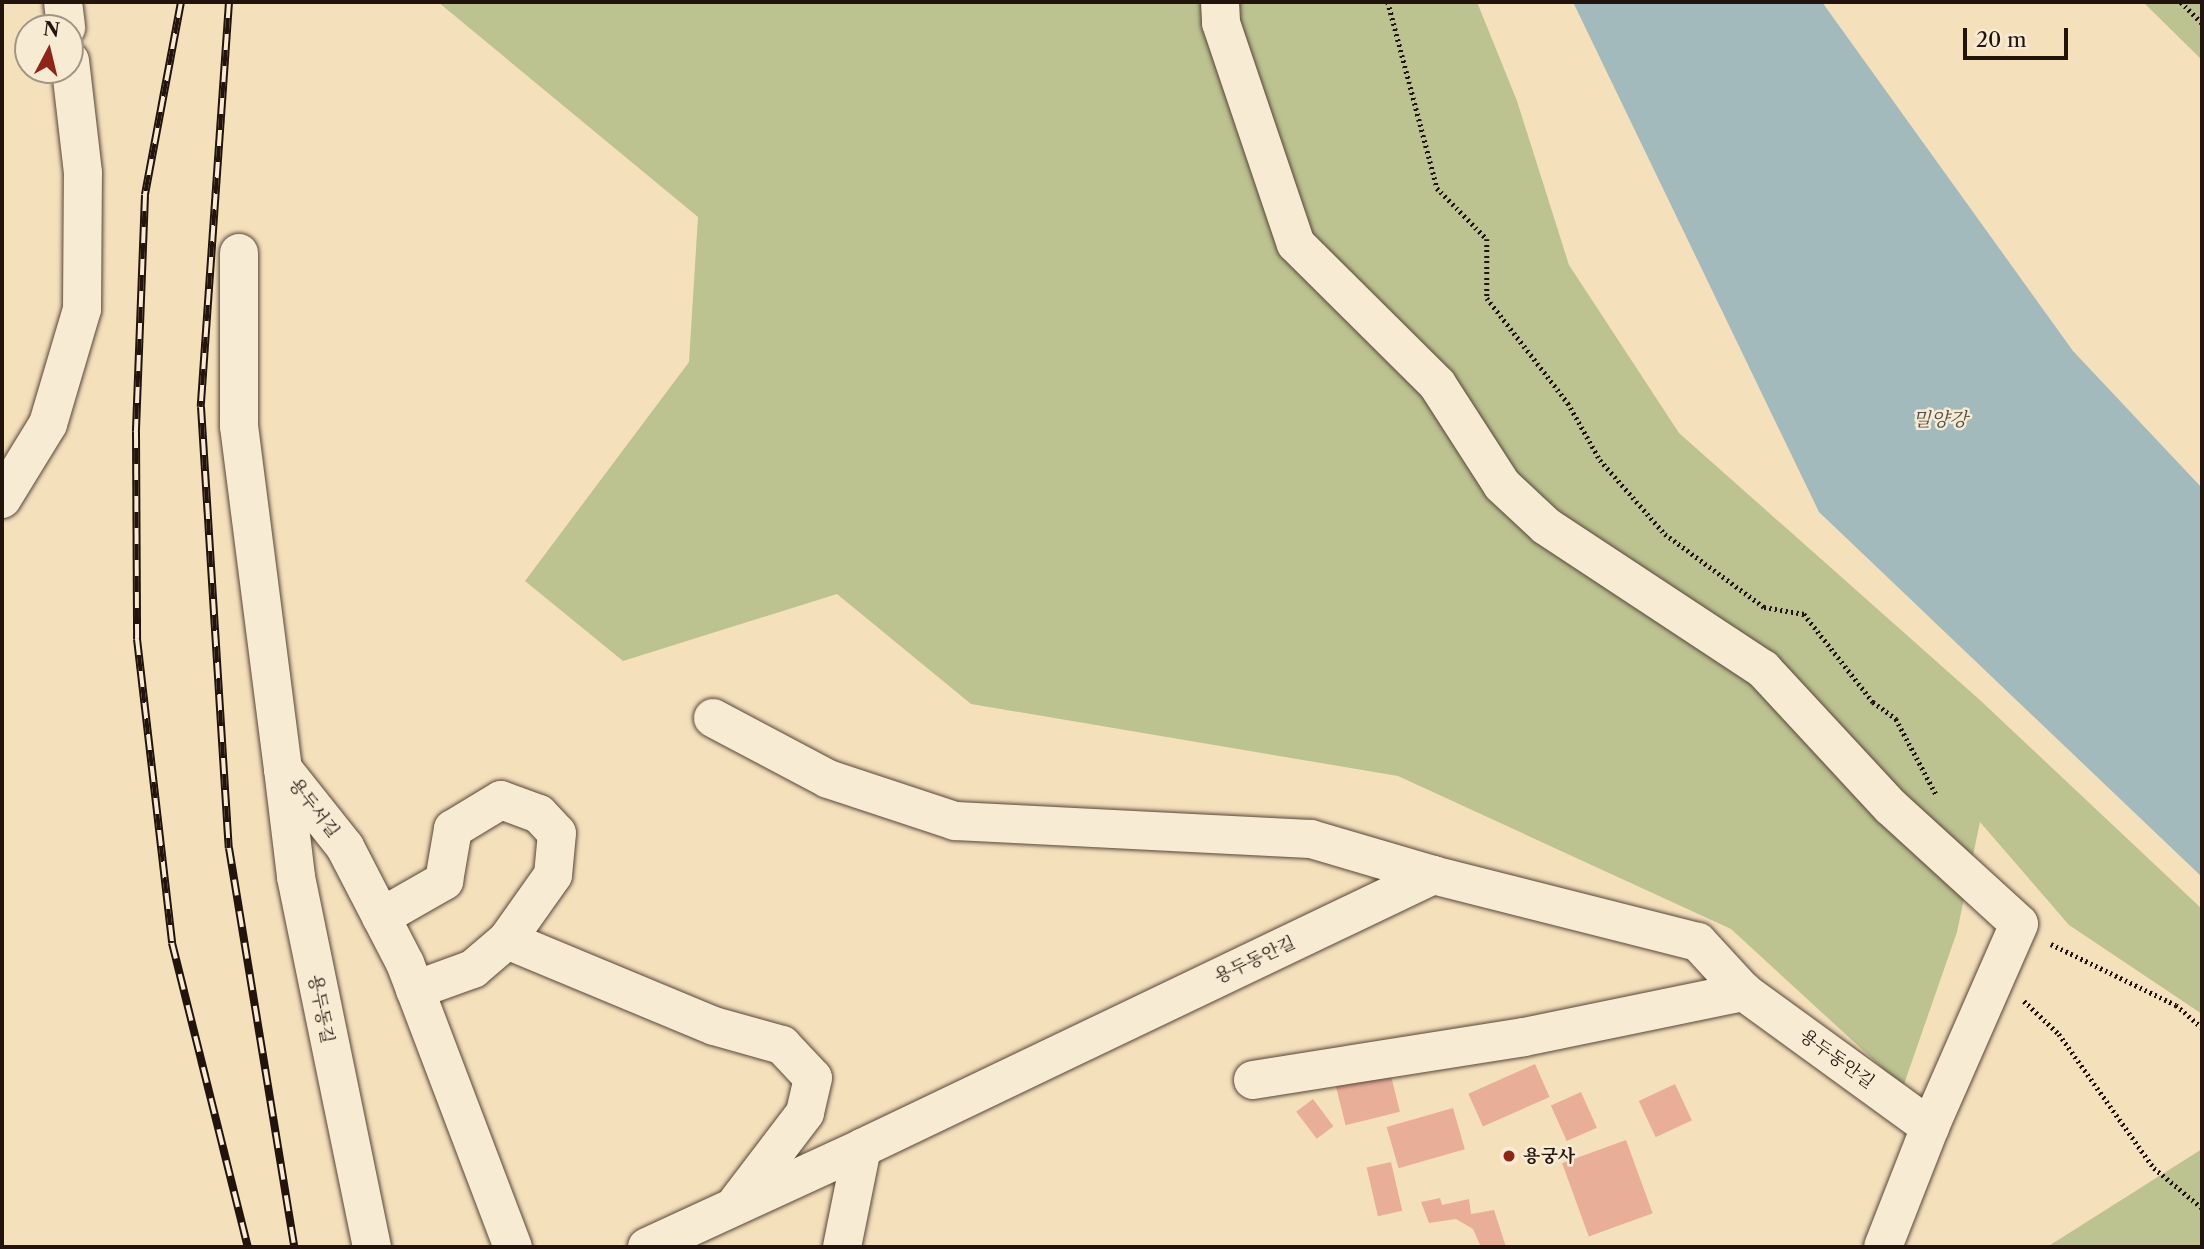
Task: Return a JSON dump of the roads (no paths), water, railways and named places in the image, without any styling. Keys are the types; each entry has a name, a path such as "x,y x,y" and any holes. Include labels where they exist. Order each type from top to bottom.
{"street":[{"path":"1220,2 1221,23 1296,244 1437,384 1502,485 1546,526 1763,669 1891,807 2019,924 1930,1127 1883,1247"},
{"path":"2,499 48,424 82,309 83,173 73,84"},
{"name":"용두서길","path":"239,253 240,426 283,769 345,847 381,917 415,990 513,1247"},
{"path":"713,718 828,779 955,821 1311,839 1433,875"},
{"name":"용두동길","path":"283,769 309,943 372,1247"},
{"path":"381,917 444,881 453,829 501,800 539,814 557,833 553,875 507,940 473,969 415,990"},
{"name":"용두동안길","path":"647,1247 738,1201 862,1148 1433,875 1698,942 1744,992 1930,1127"},
{"path":"507,940 714,1026 782,1045 813,1078 805,1112 738,1201"},
{"path":"1253,1080 1524,1037 1744,992"},
{"path":"842,1247 862,1148"}],"water":[{"name":"밀양강","path":"1573,2 1822,2 2073,351 2202,488 2202,877 1819,512"}],"railway":[{"path":"181,2 145,195 136,432 137,639 172,943 248,1247"},
{"path":"229,2 201,407 229,848 294,1247"}],"place":[{"name":"용궁사","path":"1509,1156"}]}
